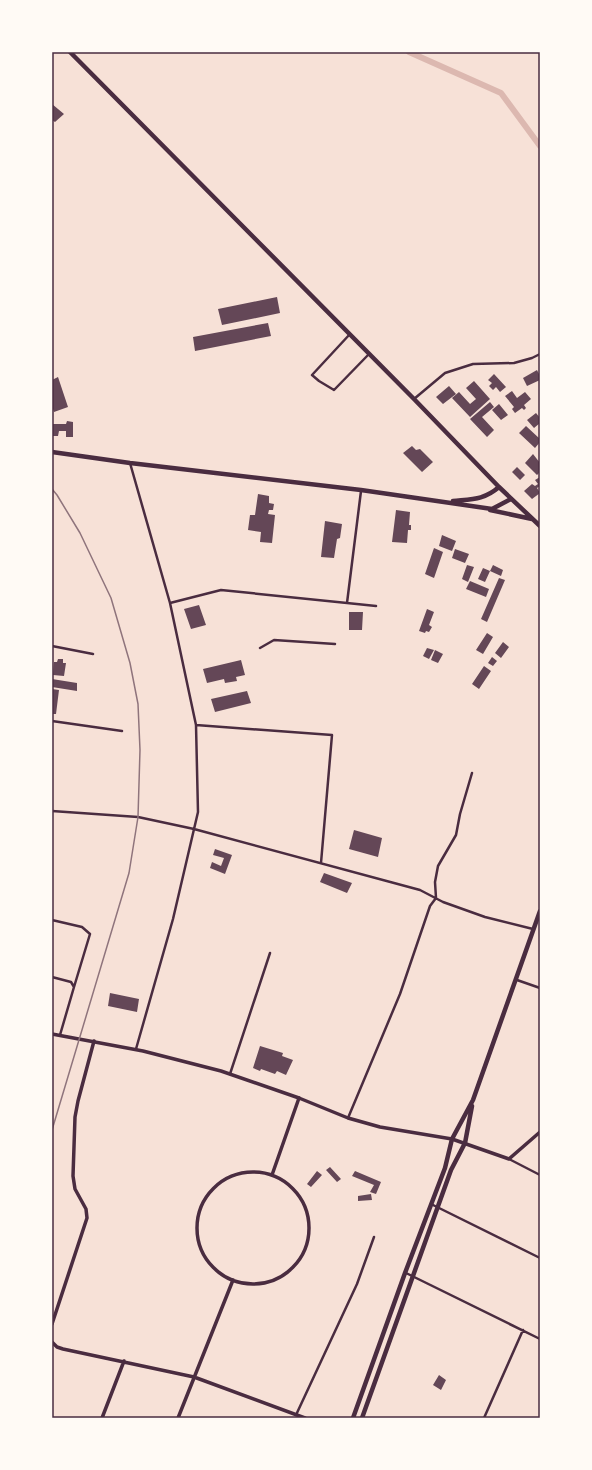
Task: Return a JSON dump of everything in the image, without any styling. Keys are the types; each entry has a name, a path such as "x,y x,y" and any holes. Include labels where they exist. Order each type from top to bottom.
{"highway":[{"path":"70,52 350,334 499,487 540,526"},
{"path":"52,452 448,502 533,519"},
{"path":"448,502 490,495 499,487"},
{"path":"473,507 492,509 511,499"},
{"path":"353,1418 405,1273 445,1168 452,1139 473,1100 517,980 540,911"},
{"path":"362,1418 451,1170 465,1143 473,1100"},
{"path":"419,1235 426,1238"}],"street":[{"path":"350,334 312,374 319,381 334,390 369,354"},
{"path":"414,399 445,373 473,364 514,363 540,354"},
{"path":"130,463 170,603 196,724 198,812 173,919 136,1050"},
{"path":"347,603 361,490"},
{"path":"170,603 221,590 376,606"},
{"path":"260,648 274,640 335,644"},
{"path":"52,646 93,654"},
{"path":"52,721 122,731"},
{"path":"196,724 332,735 321,863"},
{"path":"348,1118 400,994 430,906 436,898 435,882 438,866 456,835 460,814 472,774"},
{"path":"52,811 138,817 194,828 420,890 443,902 485,917 533,929"},
{"path":"52,920 82,927 90,934 60,1035"},
{"path":"230,1074 270,953"},
{"path":"52,977 71,982 74,987"},
{"path":"517,980 540,988"},
{"path":"52,1034 136,1050 230,1074 299,1098 348,1118 380,1127 452,1139 465,1143 509,1159 540,1175"},
{"path":"52,1324 87,1218 86,1209 75,1189 73,1176 75,1117 94,1041"},
{"path":"272,1175 299,1098"},
{"path":"509,1159 540,1132"},
{"path":"253,1171 272,1175 288,1183 300,1196 307,1212 310,1230 306,1247 297,1263 284,1274 268,1282 250,1284 233,1280 216,1270 204,1255 197,1237 197,1217 204,1199 217,1184 234,1175 253,1171"},
{"path":"431,1204 540,1258"},
{"path":"296,1414 357,1284 374,1237"},
{"path":"405,1273 540,1339"},
{"path":"178,1418 233,1280"},
{"path":"484,1418 523,1330"},
{"path":"52,1342 57,1347 194,1377 305,1418"},
{"path":"102,1418 124,1361"}],"building":[{"path":"52,104 64,114 55,122 52,120"},
{"path":"277,297 280,313 222,325 218,309"},
{"path":"268,323 271,336 195,351 193,337"},
{"path":"537,370 540,380 527,386 523,378"},
{"path":"494,374 506,387 500,392 496,387 493,390 489,386 492,383 488,380"},
{"path":"58,377 68,407 54,412 52,406 52,380"},
{"path":"474,381 490,399 470,417 452,398 459,392 470,404 476,399 466,388"},
{"path":"449,386 456,394 443,404 436,397"},
{"path":"512,391 517,398 525,392 531,399 524,405 526,408 524,410 522,408 515,413 512,409 514,407 505,396"},
{"path":"490,402 494,407 482,417 494,430 487,437 470,419"},
{"path":"499,404 508,415 501,420 492,410"},
{"path":"536,413 540,418 540,423 534,428 527,420"},
{"path":"67,421 73,422 73,437 66,437 66,431 59,431 58,436 52,436 52,424 66,424"},
{"path":"526,426 540,439 540,442 535,448 519,433"},
{"path":"412,446 416,450 420,449 433,462 422,472 403,453"},
{"path":"533,454 540,463 540,472 537,475 525,463"},
{"path":"517,467 525,475 520,480 512,472"},
{"path":"540,477 540,486 537,488 540,493 532,499 524,491 532,484 535,486 538,484 535,480"},
{"path":"258,494 269,496 269,503 274,504 273,510 269,510 268,514 275,515 272,543 260,542 261,532 248,530 250,515 255,515"},
{"path":"396,510 410,512 409,525 411,525 411,530 408,530 407,543 392,542"},
{"path":"325,521 342,524 340,538 337,539 334,558 321,557"},
{"path":"442,535 456,541 452,551 439,546"},
{"path":"434,548 443,552 434,578 425,574"},
{"path":"455,549 469,554 465,563 452,558"},
{"path":"467,565 474,567 468,582 462,579"},
{"path":"493,565 503,570 501,576 490,571"},
{"path":"483,568 490,571 485,582 478,579"},
{"path":"499,578 505,580 487,622 481,619"},
{"path":"470,581 489,589 486,597 466,589"},
{"path":"199,605 206,625 191,629 184,609"},
{"path":"427,609 434,612 429,625 432,627 429,632 426,631 425,633 419,631"},
{"path":"349,612 363,612 362,630 349,630"},
{"path":"487,633 493,637 483,654 476,650"},
{"path":"503,642 509,647 501,658 495,653"},
{"path":"427,648 434,650 429,659 423,656"},
{"path":"435,650 443,654 438,663 431,660"},
{"path":"492,657 497,661 493,666 488,663"},
{"path":"58,659 63,659 63,663 66,663 64,676 53,675 54,662 57,662"},
{"path":"241,660 245,675 236,677 237,681 225,683 224,679 207,683 203,669"},
{"path":"484,666 491,671 479,689 472,684"},
{"path":"52,679 77,683 77,691 52,687"},
{"path":"52,689 59,690 56,714 52,714"},
{"path":"247,691 251,703 215,712 211,699"},
{"path":"354,830 382,838 378,857 349,849"},
{"path":"215,849 232,855 225,874 210,868 212,862 221,866 224,858 213,855"},
{"path":"324,873 352,883 347,893 320,882"},
{"path":"110,993 139,999 137,1012 108,1006"},
{"path":"260,1046 283,1053 282,1056 293,1060 286,1075 277,1071 275,1074 253,1068"},
{"path":"330,1167 341,1179 337,1182 326,1170"},
{"path":"317,1171 322,1175 311,1187 307,1184"},
{"path":"355,1171 381,1182 376,1194 370,1192 374,1185 352,1176"},
{"path":"371,1194 372,1200 358,1201 358,1196"},
{"path":"439,1375 446,1380 441,1390 433,1385"}],"waterway":[{"path":"409,52 501,93 540,146"}],"railway":[{"path":"52,489 80,533 111,598 130,663 138,704 140,750 138,817 129,873 52,1130"}]}
